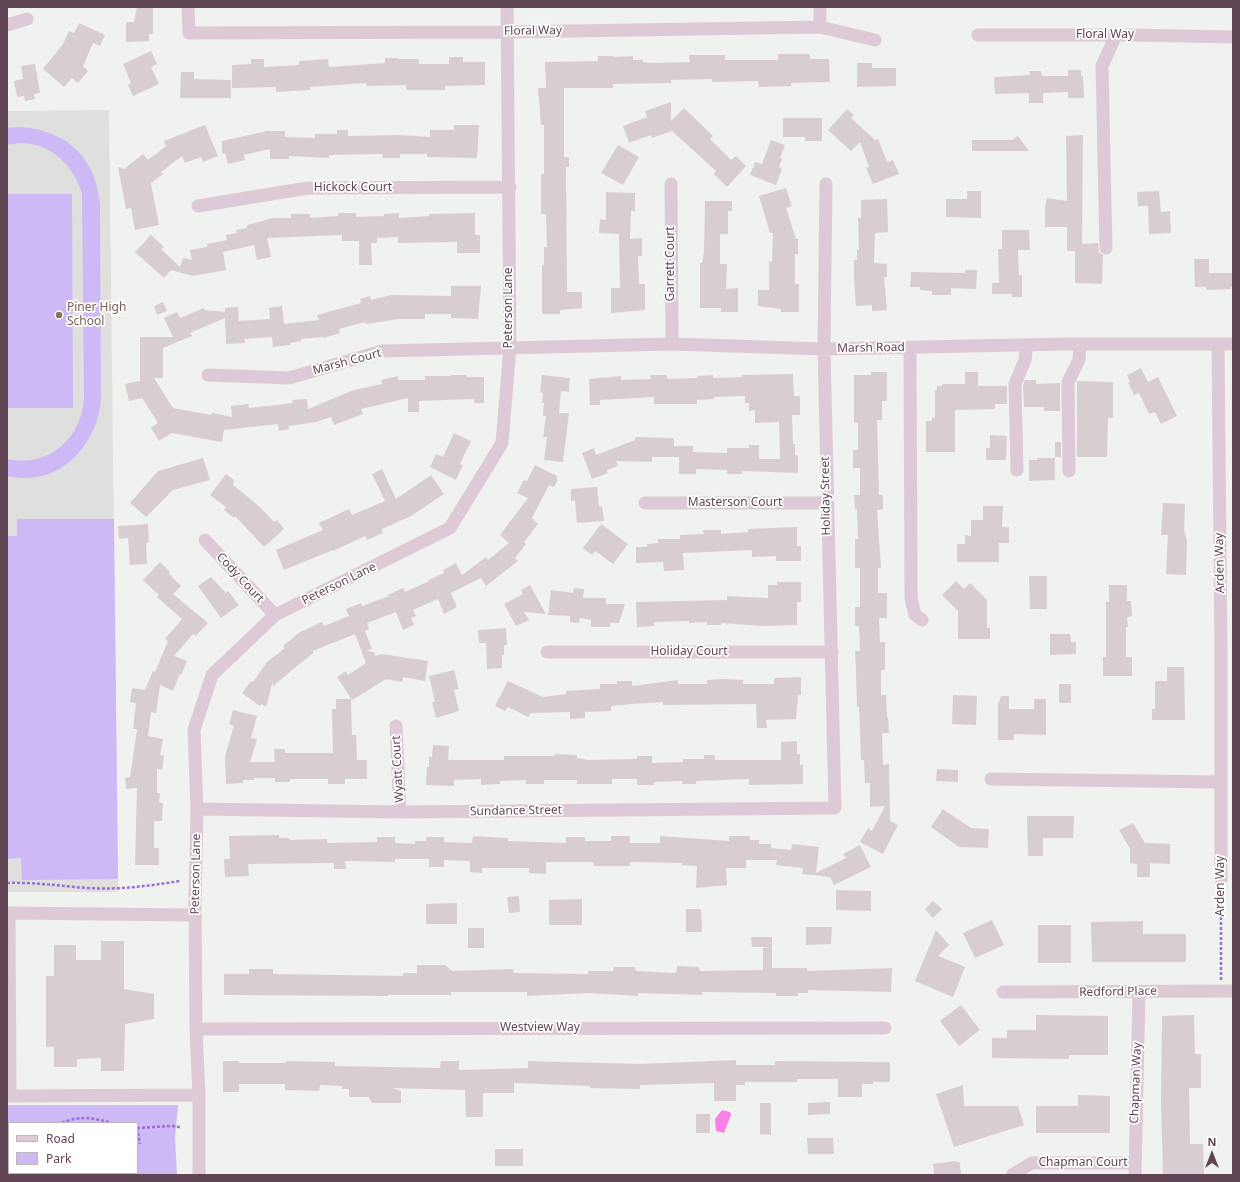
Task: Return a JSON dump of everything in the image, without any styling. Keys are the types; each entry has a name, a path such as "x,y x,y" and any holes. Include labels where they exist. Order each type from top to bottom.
{"street":[{"name":"Floral Way","path":"188,7 188,33 507,32 820,27 875,40"},
{"name":"Peterson Lane","path":"199,1175 199,1094 196,1029 195,915 197,809 194,730 212,675 275,615 450,528 502,443 510,347 510,188 507,7"},
{"path":"820,7 820,27"},
{"path":"7,25 27,19"},
{"name":"Floral Way","path":"978,35 1233,37"},
{"path":"1106,248 1102,66 1116,35"},
{"name":"Garrett Court","path":"671,184 672,344"},
{"name":"Holiday Street","path":"826,184 824,349 826,503 832,652 835,808"},
{"name":"Hickock Court","path":"198,206 308,188 510,188"},
{"name":"Marsh Road","path":"510,347 672,344 824,349 1080,344 1233,344"},
{"path":"1069,471 1068,382 1079,360 1080,344"},
{"path":"1017,470 1015,384 1026,360 1027,345"},
{"name":"Arden Way","path":"1218,345 1221,653 1221,880"},
{"name":"Marsh Court","path":"208,375 289,378 382,351 510,347"},
{"path":"910,347 911,598 915,616 922,620"},
{"name":"Masterson Court","path":"645,503 826,503"},
{"name":"Cody Court","path":"205,540 275,615"},
{"name":"Holiday Court","path":"547,652 832,652"},
{"name":"Wyatt Court","path":"396,726 400,812"},
{"path":"991,778 1220,782"},
{"name":"Sundance Street","path":"197,809 400,812 835,808"},
{"path":"195,915 8,913 9,1096 199,1094"},
{"name":"Redford Place","path":"1003,992 1139,992 1227,990"},
{"name":"Chapman Way","path":"1134,1169 1139,992"},
{"name":"Westview Way","path":"196,1029 884,1028"},
{"name":"Chapman Court","path":"1012,1175 1032,1163 1134,1169"}],"path":[{"name":"Arden Way","path":"1221,880 1227,990"},
{"path":"7,882 33,882 88,888 143,888 180,881"},
{"path":"66,1122 81,1118 96,1118 109,1122"},
{"path":"138,1128 171,1126 180,1127"},
{"path":"138,1133 140,1144"}],"shaded area":[{"name":"Piner High School","path":"109,110 118,892 7,892 7,111"},
{"path":"722,1110 730,1112 731,1115 724,1133 716,1131 715,1119"}],"green space":[{"path":"21,127 53,134 66,141 77,150 86,161 93,174 100,205 101,399 98,417 92,433 83,448 72,460 58,470 43,476 26,478 7,476 7,459 22,461 49,455 69,438 82,413 84,399 82,194 72,171 55,154 33,144 20,143 7,145 7,128"},
{"path":"7,194 72,194 73,408 7,408"},
{"path":"17,519 114,519 118,879 22,880 21,858 7,859 7,536 17,536"},
{"path":"7,1105 178,1105 175,1138 177,1175 7,1175"}],"building":[{"path":"137,7 153,7 153,34 149,34 149,41 126,42 126,22 134,22"},
{"path":"79,23 105,35 100,46 93,43 83,66 88,71 78,83 72,78 64,87 43,69 63,44 69,31 74,33"},
{"path":"151,51 157,64 151,67 159,84 133,96 128,85 131,83 123,64"},
{"path":"778,54 810,54 810,59 829,59 830,82 791,83 791,86 759,87 758,81 712,82 712,79 671,80 671,83 613,84 613,88 564,88 564,157 569,157 569,167 566,167 567,292 582,292 582,308 560,310 560,314 542,314 542,265 544,265 544,247 547,247 546,214 541,214 541,174 544,174 544,125 541,125 538,88 546,88 545,62 598,61 598,56 633,56 633,60 643,60 643,62 652,63 690,62 689,55 725,55 725,60 778,60"},
{"path":"449,57 463,57 463,62 485,62 485,85 445,86 445,90 406,90 406,85 367,86 366,83 310,87 310,90 276,92 276,87 232,88 232,65 251,64 251,59 264,59 264,67 299,65 299,61 328,59 329,67 385,63 385,58 419,59 419,64 449,64"},
{"path":"857,63 872,63 872,68 896,68 896,86 857,87"},
{"path":"35,64 40,93 34,94 35,99 25,101 24,96 17,97 14,81 23,79 21,66"},
{"path":"1068,70 1081,70 1081,76 1083,76 1084,98 1068,98 1068,92 1043,93 1043,103 1029,103 1029,93 995,94 994,77 1030,75 1029,71 1041,71 1042,76 1068,76"},
{"path":"181,72 194,72 194,79 231,80 231,98 180,98"},
{"path":"671,102 671,121 684,108 713,136 710,139 731,160 736,156 746,166 727,187 714,174 716,171 672,131 652,138 651,135 629,143 623,126 647,117 645,111"},
{"path":"847,109 854,115 851,118 875,140 878,139 887,162 893,160 899,174 873,184 866,168 869,167 860,142 851,151 828,130"},
{"path":"783,118 822,118 822,141 805,141 805,137 783,137"},
{"path":"205,125 218,156 203,162 201,157 185,163 182,156 161,172 163,174 151,183 159,225 135,230 131,208 126,209 118,167 124,169 143,154 148,160 166,146 164,141"},
{"path":"454,125 479,125 477,158 427,157 427,154 400,154 400,158 383,158 382,154 329,155 329,158 289,156 289,159 270,159 270,149 244,155 245,160 228,164 225,153 222,154 222,141 267,131 285,131 285,137 315,138 315,134 337,134 337,130 348,130 348,136 400,135 430,137 430,130 454,130"},
{"path":"1083,135 1082,244 1098,243 1099,252 1103,255 1102,284 1075,283 1075,251 1067,251 1067,227 1045,227 1045,206 1047,198 1067,201 1066,136"},
{"path":"1018,136 1029,151 972,151 972,140 1012,140"},
{"path":"771,140 785,145 780,158 782,159 779,167 782,169 776,185 750,175 755,162 762,164"},
{"path":"618,145 639,157 623,185 601,173"},
{"path":"786,188 792,206 786,208 796,239 798,239 798,254 795,254 795,284 799,284 799,312 781,312 781,309 758,306 758,290 769,290 769,261 772,262 773,233 770,233 759,196"},
{"path":"967,191 981,191 981,218 946,217 946,199 967,199"},
{"path":"1159,191 1161,212 1170,211 1171,233 1149,234 1148,206 1138,206 1137,192"},
{"path":"606,192 635,193 635,211 631,211 630,239 642,238 642,256 638,256 639,284 645,284 645,310 611,313 611,288 620,288 619,234 599,233 600,219 606,220"},
{"path":"887,199 888,232 875,233 874,263 887,264 887,277 884,277 887,310 872,311 872,305 856,306 854,260 857,260 857,250 859,250 858,218 861,218 861,200"},
{"path":"705,201 732,201 732,211 728,211 728,234 720,234 720,264 727,264 726,289 738,288 738,312 721,312 721,308 700,308 700,263 702,263 704,252"},
{"path":"338,213 356,213 356,217 384,216 384,214 399,213 399,218 429,216 429,214 475,213 475,235 480,235 480,253 457,253 457,242 398,243 398,237 377,238 377,243 371,243 372,265 359,265 359,241 342,241 342,235 267,238 271,257 257,260 254,245 223,252 226,270 193,276 171,270 164,278 135,252 151,235 164,247 161,249 180,267 183,258 192,260 190,250 207,247 207,244 227,240 226,235 237,233 236,230 247,228 247,225 273,218 291,218 291,214 310,214 310,218 338,216"},
{"path":"1002,230 1029,230 1030,250 1018,250 1019,276 1022,275 1022,297 1012,297 1012,294 992,294 992,283 999,283 998,249 1002,249"},
{"path":"1194,259 1209,259 1209,273 1233,273 1233,287 1231,287 1231,289 1206,290 1206,287 1195,287"},
{"path":"965,270 977,270 976,289 951,288 951,295 932,295 932,291 920,290 920,287 910,287 911,272 965,273"},
{"path":"451,286 481,286 478,319 451,318 451,314 425,314 425,319 399,319 366,324 365,322 339,329 340,333 324,338 301,339 301,341 290,343 290,345 273,347 272,337 244,339 245,343 226,344 225,318 190,333 192,336 163,348 163,378 154,378 173,408 232,417 231,406 248,404 249,408 293,403 292,400 307,399 308,409 354,390 382,384 381,380 398,376 398,380 425,380 425,376 451,375 484,377 484,403 474,403 474,399 419,401 419,412 408,412 408,398 361,409 363,414 334,425 331,417 316,422 288,426 289,429 279,431 278,424 224,430 222,442 172,433 159,441 151,428 158,423 142,398 129,401 125,384 140,381 140,337 173,337 164,318 177,312 180,318 204,308 205,310 225,312 225,308 238,307 239,321 270,319 269,308 282,306 284,324 319,320 317,315 361,303 360,299 370,296 371,300 391,295 451,296"},
{"path":"163,302 167,311 157,315 154,306"},
{"path":"1141,368 1148,382 1158,377 1177,416 1161,424 1155,412 1149,414 1139,393 1134,395 1128,382 1130,382 1127,375"},
{"path":"871,372 887,372 887,401 882,401 882,420 877,420 879,495 883,495 883,509 877,510 881,568 878,568 878,593 887,593 887,618 879,618 880,642 885,642 885,670 881,670 881,695 886,695 889,733 882,733 883,765 889,764 890,821 898,825 883,854 860,842 868,828 872,831 885,806 870,807 870,783 865,783 864,760 861,760 855,651 860,651 859,626 855,626 855,607 860,607 860,568 855,568 855,539 858,539 857,509 855,509 854,495 860,495 860,468 853,468 853,450 858,450 858,423 854,422 854,375 871,375"},
{"path":"965,372 978,372 978,386 1007,386 1007,404 995,404 995,409 955,410 955,452 926,452 926,421 932,421 932,418 935,418 935,390 937,390 937,386 942,386 942,384 965,384"},
{"path":"793,374 794,396 800,396 800,415 792,415 793,444 795,444 795,455 798,456 798,473 742,471 742,474 727,474 727,470 696,469 696,474 679,474 679,457 652,457 652,462 616,461 618,466 607,470 608,473 592,479 582,453 594,448 596,455 635,440 635,437 674,438 674,446 693,446 693,452 727,453 727,448 749,448 749,445 759,445 759,459 780,459 779,422 755,423 755,410 749,411 749,403 745,403 745,396 714,397 714,399 697,400 697,404 654,404 654,397 600,400 600,405 590,405 589,379 621,376 621,380 651,379 650,375 667,375 667,379 698,378 697,376 713,375 713,378 742,377 742,375"},
{"path":"542,375 570,378 569,392 561,391 559,413 569,413 563,462 544,460 547,437 543,437 546,416 543,416 543,393 540,392"},
{"path":"1025,380 1036,380 1036,384 1060,383 1060,411 1044,411 1044,407 1024,407 1023,386"},
{"path":"1077,381 1113,382 1113,418 1108,418 1107,457 1077,457"},
{"path":"454,433 471,441 460,464 463,465 456,480 430,467 436,454 443,457"},
{"path":"990,435 1007,436 1006,460 986,460 986,448 990,448"},
{"path":"1055,442 1061,442 1061,457 1055,457"},
{"path":"203,458 210,480 173,490 146,517 130,503 158,471"},
{"path":"1037,458 1055,458 1055,480 1029,481 1029,460 1037,460"},
{"path":"535,465 557,476 557,481 554,487 549,485 532,518 538,524 524,542 526,544 515,558 518,561 486,586 481,578 451,593 457,607 444,614 438,599 413,610 416,616 411,618 414,625 403,630 396,612 367,623 369,629 365,631 372,649 366,651 374,652 375,656 382,654 428,661 425,681 403,677 402,682 386,679 352,700 337,677 346,671 348,675 366,663 355,634 313,651 313,653 273,686 273,681 266,707 261,704 260,706 242,693 251,681 253,682 267,662 285,648 283,646 300,632 322,622 324,626 349,616 346,609 361,603 362,606 389,596 388,595 403,588 405,592 444,573 443,570 456,563 462,575 486,557 488,560 509,543 500,535 528,498 517,493 524,480 527,481"},
{"path":"382,469 396,499 431,475 444,494 411,516 382,529 383,533 367,540 365,536 333,551 284,570 276,550 323,530 319,523 349,509 352,515 385,501 372,474"},
{"path":"226,474 234,480 233,485 259,506 274,522 277,520 284,529 264,547 235,516 234,518 224,510 226,507 210,495"},
{"path":"597,487 599,507 602,506 604,521 577,523 575,500 571,501 571,489"},
{"path":"1163,503 1185,504 1184,529 1187,541 1186,575 1166,574 1168,535 1161,535"},
{"path":"983,506 1003,506 1002,527 1009,527 1009,543 999,543 999,562 957,562 957,544 965,544 965,535 971,536 971,520 983,520"},
{"path":"148,524 149,542 146,543 147,564 130,565 128,538 119,539 118,526"},
{"path":"601,524 628,544 613,564 595,551 592,555 583,548"},
{"path":"797,527 797,546 801,546 801,561 776,561 776,556 752,557 752,550 683,553 684,570 664,571 663,562 636,563 636,547 647,547 647,544 658,543 658,539 680,539 680,535 704,534 703,530 721,530 721,534 748,532 748,529"},
{"path":"160,562 181,586 173,594 208,623 196,636 193,634 174,656 187,661 173,691 160,685 156,713 151,712 148,736 163,739 160,755 164,755 162,770 157,769 157,793 160,793 159,803 163,803 162,821 154,821 154,848 159,848 159,865 135,865 137,788 126,789 125,778 130,777 137,729 133,729 136,703 130,702 132,688 145,690 153,671 155,672 168,641 165,639 182,619 157,597 159,595 143,580"},
{"path":"1029,576 1047,576 1047,609 1030,609"},
{"path":"211,577 226,593 228,591 239,605 221,618 198,586"},
{"path":"956,581 964,589 970,583 987,600 987,628 990,628 990,639 958,639 958,611 942,595"},
{"path":"777,582 801,582 801,602 797,602 797,625 764,626 721,623 721,625 707,625 707,622 689,623 689,621 654,622 654,626 637,627 636,602 727,600 727,596 768,598 768,585 777,585"},
{"path":"530,585 546,614 524,612 529,620 516,626 504,604 523,594 521,590"},
{"path":"1109,585 1127,585 1127,601 1131,601 1132,616 1127,617 1128,627 1126,627 1126,657 1132,657 1132,676 1103,676 1103,657 1106,657 1106,602 1109,602"},
{"path":"574,588 584,589 583,598 606,598 606,604 625,604 619,623 610,623 610,627 591,627 591,620 580,618 579,623 570,622 570,616 548,615 551,590 573,593"},
{"path":"506,628 507,645 504,645 502,668 487,669 486,643 479,643 478,630"},
{"path":"1050,634 1070,634 1071,642 1076,642 1076,654 1050,655"},
{"path":"1167,667 1184,667 1185,720 1152,720 1152,709 1155,709 1155,681 1167,681"},
{"path":"454,670 459,689 454,690 459,711 436,718 432,702 435,702 429,676"},
{"path":"801,677 801,695 798,695 796,719 766,720 767,728 757,728 756,704 663,705 663,702 633,704 611,706 611,711 585,712 585,718 570,719 570,712 531,713 528,717 508,707 505,711 495,706 508,681 543,697 566,694 566,691 600,689 600,684 617,684 617,681 632,681 632,686 678,680 678,684 707,684 707,680 725,679 743,680 743,684 774,684 774,678"},
{"path":"1059,684 1071,684 1071,703 1059,703"},
{"path":"953,695 977,696 976,725 952,724"},
{"path":"1001,696 1009,696 1009,709 1034,709 1034,699 1046,699 1046,735 1014,734 1014,740 998,740 998,704"},
{"path":"336,699 351,699 352,735 356,735 357,760 367,760 367,779 345,779 345,784 328,784 328,779 290,779 290,782 275,782 275,778 254,778 254,780 243,780 243,783 226,784 225,756 234,726 229,724 233,710 257,716 251,738 257,739 250,762 275,762 274,749 285,749 285,753 333,753 332,709 336,709"},
{"path":"797,741 797,754 800,754 800,765 803,765 803,784 749,785 749,779 696,781 696,784 682,784 682,781 654,782 654,785 637,785 637,779 612,779 612,784 577,784 577,780 544,780 544,784 526,784 526,780 500,781 500,784 481,785 481,779 454,780 454,786 426,785 427,767 429,767 429,757 432,757 433,745 449,746 448,760 504,760 504,756 555,756 555,754 577,755 577,758 588,760 637,759 637,756 652,756 652,763 683,762 683,759 704,759 704,755 715,755 715,760 781,760 781,742"},
{"path":"937,769 958,770 958,782 936,781"},
{"path":"943,809 971,828 989,829 988,848 959,847 931,827"},
{"path":"1027,816 1074,816 1073,838 1043,838 1043,856 1028,856"},
{"path":"1133,823 1145,843 1170,844 1170,864 1150,863 1150,877 1137,877 1137,864 1130,863 1130,849 1119,830"},
{"path":"279,835 279,838 289,838 290,840 327,839 327,843 377,842 377,837 395,837 395,843 415,844 415,841 426,841 426,837 444,837 444,842 472,843 473,836 508,838 508,841 566,843 566,837 585,837 585,841 611,841 611,836 630,836 630,843 660,843 660,836 729,841 729,836 750,836 750,840 759,840 759,844 771,844 771,848 791,850 792,844 819,847 816,873 846,858 843,854 860,845 871,867 834,885 830,877 802,874 803,868 776,865 777,860 746,860 746,868 726,868 727,885 696,888 697,866 681,865 682,863 630,862 630,866 594,866 593,862 546,862 546,874 529,873 529,868 482,868 482,873 470,872 470,861 444,860 444,867 429,867 429,859 395,859 395,862 345,861 346,869 334,869 334,863 248,864 249,876 225,877 224,859 230,859 229,836"},
{"path":"836,890 871,891 871,911 836,910"},
{"path":"519,896 520,912 509,913 507,897"},
{"path":"582,899 582,925 549,925 549,900"},
{"path":"933,901 942,909 933,918 925,909"},
{"path":"457,903 457,924 426,924 426,904"},
{"path":"686,909 701,909 702,932 686,932"},
{"path":"992,920 1004,945 975,958 963,933"},
{"path":"1143,921 1143,934 1186,934 1186,962 1092,962 1091,922"},
{"path":"1038,925 1071,925 1071,963 1038,963"},
{"path":"806,927 832,927 831,944 806,945"},
{"path":"468,928 484,928 484,948 468,948"},
{"path":"936,930 949,945 938,956 965,967 953,997 915,981"},
{"path":"751,937 772,937 772,947 752,947"},
{"path":"101,941 124,941 124,989 154,994 154,1019 125,1024 124,1071 101,1071 101,1058 77,1059 77,1067 54,1067 54,1047 46,1047 46,976 54,976 54,945 76,945 76,960 101,960"},
{"path":"772,947 772,968 807,968 807,971 892,968 891,992 808,990 808,993 798,993 798,996 776,996 776,993 702,992 702,995 638,993 638,996 588,993 527,996 527,992 451,992 451,995 388,996 224,995 224,974 249,974 249,969 273,969 273,974 403,976 403,973 417,973 417,965 445,965 452,971 513,969 514,973 588,974 588,971 613,971 614,967 635,967 636,971 676,973 677,966 699,967 700,971 763,970 763,948"},
{"path":"961,1005 980,1030 959,1046 940,1021"},
{"path":"1036,1015 1108,1016 1108,1055 1069,1055 1069,1059 992,1058 992,1038 1007,1038 1007,1030 1036,1030"},
{"path":"1194,1015 1195,1054 1201,1054 1201,1088 1189,1088 1190,1144 1203,1144 1204,1175 1163,1175 1161,1103 1162,1016"},
{"path":"736,1060 736,1065 775,1065 775,1061 890,1062 890,1082 873,1082 873,1084 862,1084 862,1097 838,1097 838,1079 797,1079 797,1082 745,1082 745,1085 736,1085 736,1101 714,1101 714,1083 640,1085 640,1089 590,1088 590,1086 514,1083 514,1093 483,1093 483,1117 466,1117 465,1090 392,1088 401,1091 401,1103 372,1103 369,1097 349,1097 349,1089 342,1089 342,1086 320,1085 319,1091 285,1090 285,1084 239,1084 239,1092 223,1092 223,1061 239,1061 239,1063 286,1063 286,1061 335,1062 335,1066 440,1068 441,1061 459,1061 459,1070 528,1068 528,1061 640,1064"},
{"path":"963,1085 964,1106 1018,1106 1024,1125 954,1147 936,1094"},
{"path":"1078,1095 1110,1096 1110,1133 1036,1133 1036,1106 1078,1106"},
{"path":"830,1102 830,1114 808,1115 808,1103"},
{"path":"760,1103 771,1103 771,1135 760,1134"},
{"path":"696,1114 710,1114 710,1133 696,1133"},
{"path":"807,1138 833,1138 834,1154 808,1154"},
{"path":"495,1149 523,1149 523,1166 495,1166"},
{"path":"955,1161 960,1163 961,1175 934,1175 933,1164"}],"place":[{"name":"Piner High School","path":"59,315"}]}
